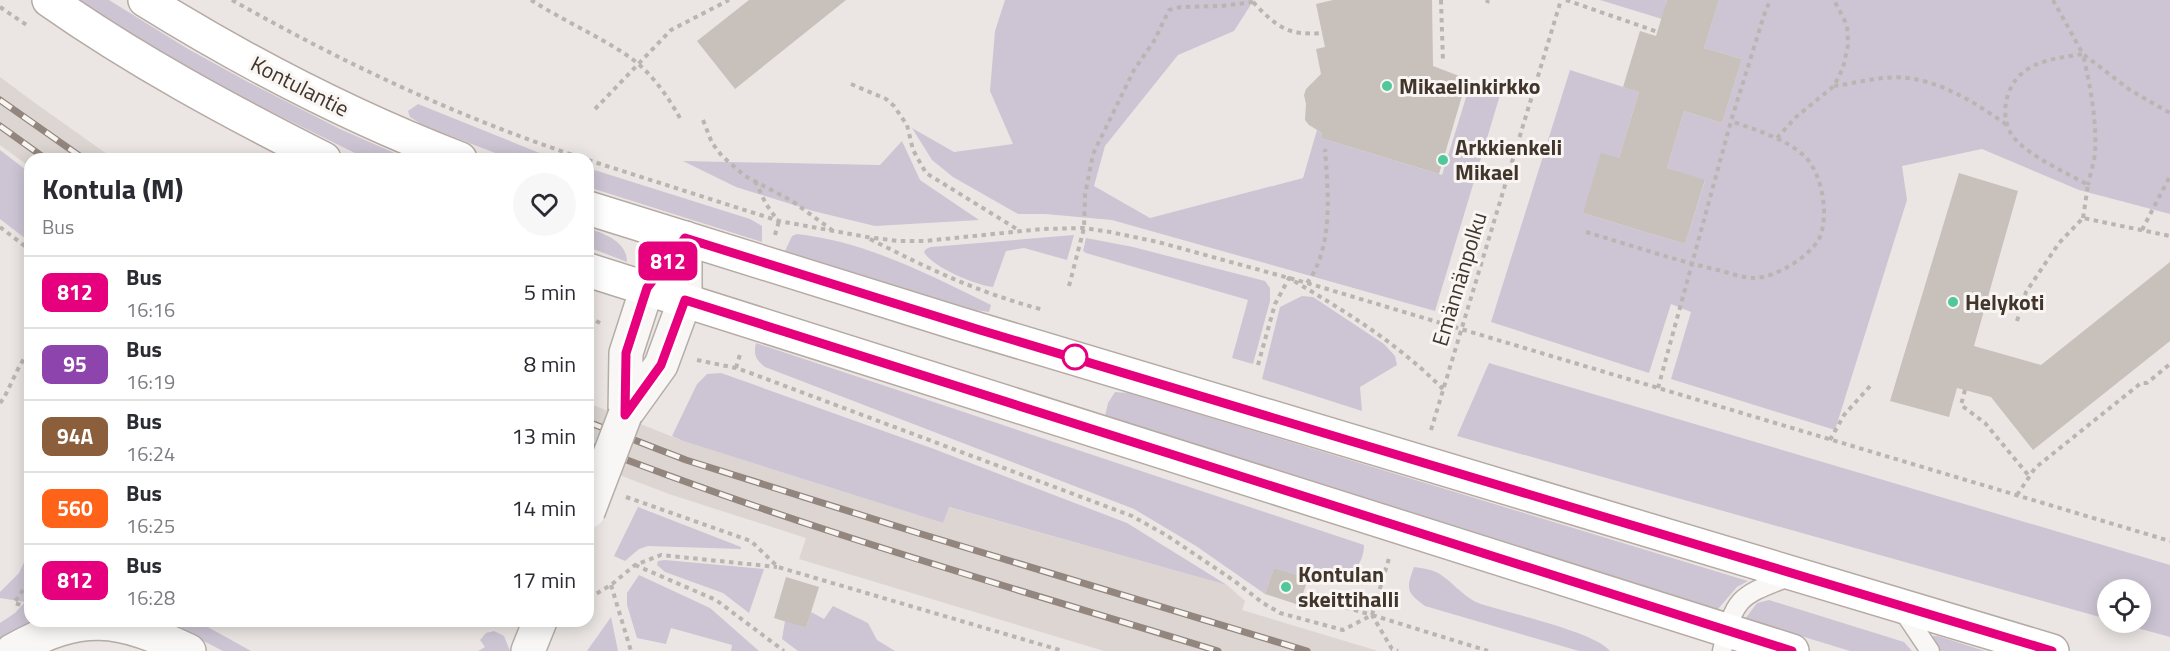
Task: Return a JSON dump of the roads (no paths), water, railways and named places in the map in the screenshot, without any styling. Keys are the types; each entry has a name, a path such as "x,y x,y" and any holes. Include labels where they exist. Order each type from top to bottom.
{"main road":[{"path":"49,0 156,69 245,119 312,153"},
{"name":"Kontulantie","path":"145,0 259,65 345,110 446,153"},
{"path":"594,210 970,327 2052,651"},
{"path":"594,272 1724,641 1792,651"}],"street":[{"path":"625,415 626,353 647,288 685,238"},
{"path":"594,496 625,415 661,365 685,300 685,238"},
{"path":"12,651 39,636 64,627"},
{"path":"130,627 189,651"},
{"path":"528,651 538,627"}],"lane":[{"path":"1724,641 1733,612 1745,596 1795,574"},
{"path":"1899,605 1930,651"}],"railway":[{"path":"0,100 75,153"},
{"path":"0,126 38,153"},
{"path":"594,424 686,460 1307,651"},
{"path":"594,447 822,529 1218,651"}],"place":[{"name":"Mikaelinkirkko","path":"1387,86"},
{"name":"Arkkienkeli Mikael","path":"1443,160"},
{"name":"Helykoti","path":"1953,302"},
{"name":"Kontulan skeittihalli","path":"1286,587"}]}
